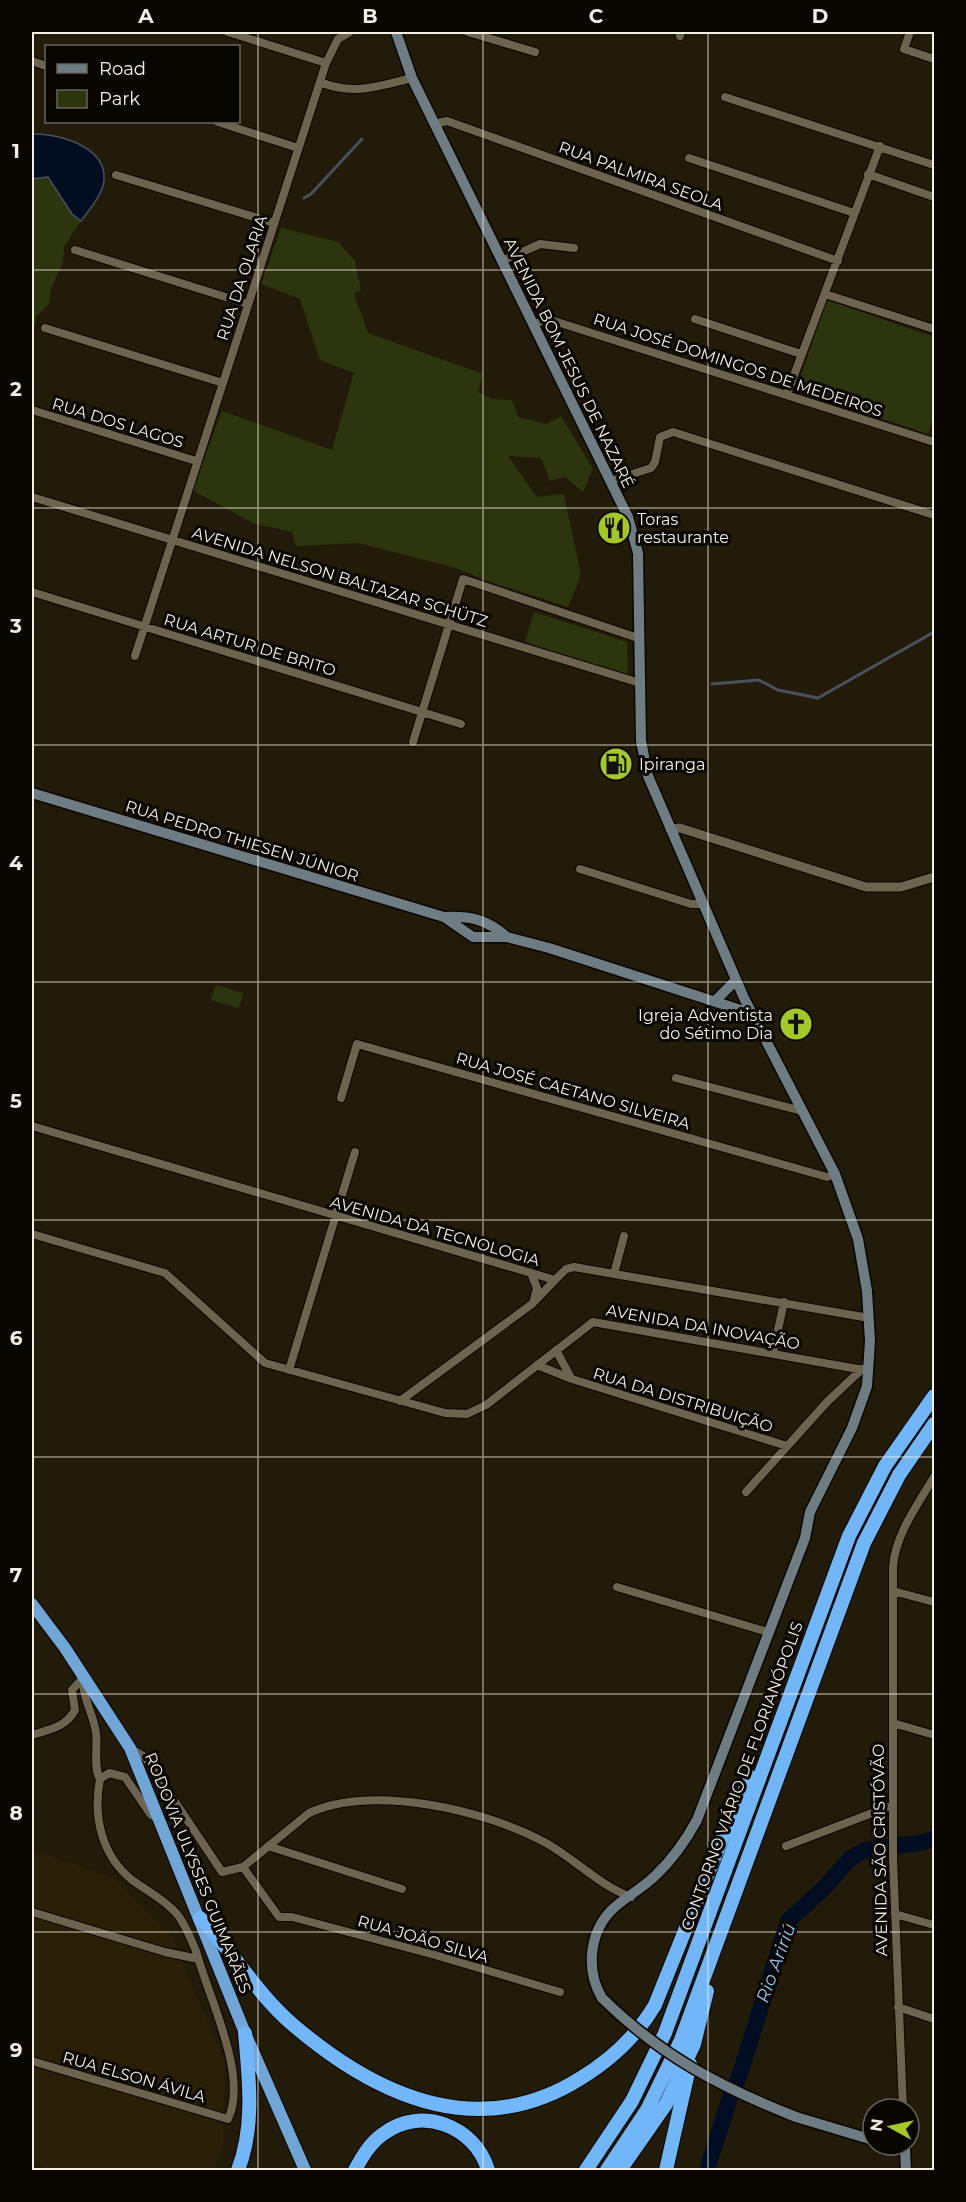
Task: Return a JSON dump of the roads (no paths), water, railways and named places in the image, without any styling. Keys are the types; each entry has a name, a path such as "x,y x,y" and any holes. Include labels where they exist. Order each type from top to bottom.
{"highway":[{"name":"CONTORNO VIÁRIO DE FLORIANÓPOLIS","path":"586,2170 621,2120 654,2058 675,2009 834,1571 856,1520 889,1459 934,1396"},
{"name":"CONTORNO VIÁRIO DE FLORIANÓPOLIS","path":"607,2170 647,2110 670,2065 864,1543 899,1475 934,1424"},
{"name":"RODOVIA ULYSSES GUIMARÃES","path":"32,1604 84,1677 130,1748 161,1820 245,2033 305,2170"},
{"path":"200,1918 217,1935 246,1976 273,2007 350,2068 396,2090 443,2106 493,2110 542,2100 568,2087 614,2056 645,2022 725,1831 771,1744"},
{"path":"666,2170 694,2044 726,1917"},
{"path":"238,2170 248,2128 250,2099 245,2033"},
{"path":"620,2170 666,2104 694,2044"},
{"path":"355,2170 364,2155 382,2134 407,2122 425,2120 444,2124 468,2137 480,2152 488,2170"}],"main road":[{"name":"AVENIDA BOM JESUS DE NAZARÉ","path":"396,32 412,78 628,517 638,554 641,741 648,776 670,829"},
{"name":"RUA PEDRO THIESEN JÚNIOR","path":"32,793 444,917 473,937 507,937 753,1014"},
{"path":"670,829 736,980 836,1174 858,1239 868,1318 865,1370 860,1408 810,1512 805,1538 697,1820 670,1861 631,1897 609,1913 598,1929 592,1946 592,1973 602,1998 651,2042 686,2067 724,2088 796,2117 861,2136"},
{"path":"464,931 463,926 469,916"},
{"name":"RUA PEDRO THIESEN JÚNIOR","path":"444,917 469,916 493,924 507,937"},
{"path":"490,938 493,924"},
{"path":"715,1001 736,980"}],"street":[{"path":"228,32 326,63"},
{"name":"RUA DA OLARIA","path":"135,656 326,63 338,39 350,32"},
{"path":"468,32 535,52"},
{"path":"910,32 904,49 934,59"},
{"path":"320,82 336,89 350,91 412,78"},
{"path":"725,97 934,165"},
{"name":"RUA PALMIRA SEOLA","path":"435,124 447,121 838,261"},
{"path":"221,123 298,148"},
{"path":"787,394 880,146"},
{"path":"690,158 854,213"},
{"path":"868,174 934,197"},
{"path":"116,175 274,223"},
{"path":"502,261 540,244 574,248"},
{"path":"75,250 248,304"},
{"path":"825,294 934,328"},
{"path":"695,319 801,354"},
{"name":"RUA JOSÉ DOMINGOS DE MEDEIROS","path":"533,324 546,320 554,321 934,442"},
{"path":"45,328 223,383"},
{"name":"RUA DOS LAGOS","path":"32,410 196,461"},
{"path":"611,481 651,468 655,462 660,437 673,432 934,515"},
{"name":"AVENIDA NELSON BALTAZAR SCHÜTZ","path":"32,497 640,682"},
{"path":"413,742 463,579 638,638"},
{"name":"RUA ARTUR DE BRITO","path":"32,592 461,724"},
{"path":"670,829 680,828 866,887 901,887 934,877"},
{"path":"580,869 691,904 703,904"},
{"name":"RUA JOSÉ CAETANO SILVEIRA","path":"341,1098 357,1044 827,1177 836,1174"},
{"path":"676,1078 802,1111"},
{"name":"AVENIDA DA TECNOLOGIA","path":"32,1126 555,1281 569,1268 784,1302 868,1318"},
{"path":"289,1370 356,1152"},
{"name":"AVENIDA DA INOVAÇÃO","path":"32,1234 165,1273 265,1363 445,1413 467,1414 486,1405 590,1323 596,1322 865,1370"},
{"path":"615,1274 624,1236"},
{"path":"531,1273 537,1288 536,1296"},
{"path":"532,1304 546,1277"},
{"path":"400,1401 532,1304 555,1281"},
{"path":"773,1353 784,1302"},
{"name":"RUA DA DISTRIBUIÇÃO","path":"556,1350 572,1379"},
{"name":"RUA DA DISTRIBUIÇÃO","path":"537,1365 572,1379 787,1446"},
{"path":"746,1492 787,1446 865,1370"},
{"name":"AVENIDA SÃO CRISTÓVÃO","path":"902,2097 893,1858 894,1555 934,1478"},
{"path":"616,1587 768,1632"},
{"path":"893,1591 934,1602"},
{"path":"32,1735 63,1726 70,1719 75,1710 72,1690 84,1677"},
{"path":"84,1677 82,1688 96,1730 97,1774 100,1779 96,1805 99,1826 107,1850 131,1879 158,1897 178,1915 198,1959"},
{"path":"893,1723 934,1735"},
{"path":"130,1748 144,1757 218,1868 226,1872 243,1867 309,1813 347,1801 393,1799 459,1812 513,1827 549,1844 608,1887 631,1897"},
{"path":"100,1779 109,1773 125,1777 152,1815 161,1820"},
{"path":"786,1846 893,1805"},
{"path":"268,1846 402,1889"},
{"name":"RUA JOÃO SILVA","path":"243,1867 279,1917 292,1917 435,1955 560,1992"},
{"path":"32,1912 165,1952 198,1959"},
{"path":"895,1914 934,1925"},
{"name":"RUA ELSON ÁVILA","path":"32,2061 228,2119 233,2109 234,2072 198,1959"},
{"path":"898,2007 934,2019"}],"water":[{"path":"32,134 54,136 78,144 89,150 103,168 102,190 81,221 72,214 48,177 32,179"}],"waterway":[{"path":"304,198 311,194 362,139"},
{"path":"712,684 759,680 778,690 818,698 934,632"},
{"name":"Rio Aririú","path":"707,2170 788,1921 823,1889 851,1858 865,1850 925,1842 934,1838"}],"place":[{"name":"Toras restaurante","path":"614,528"},
{"name":"Ipiranga","path":"616,764"},
{"name":"Igreja Adventista do Sétimo Dia","path":"796,1024"}]}
